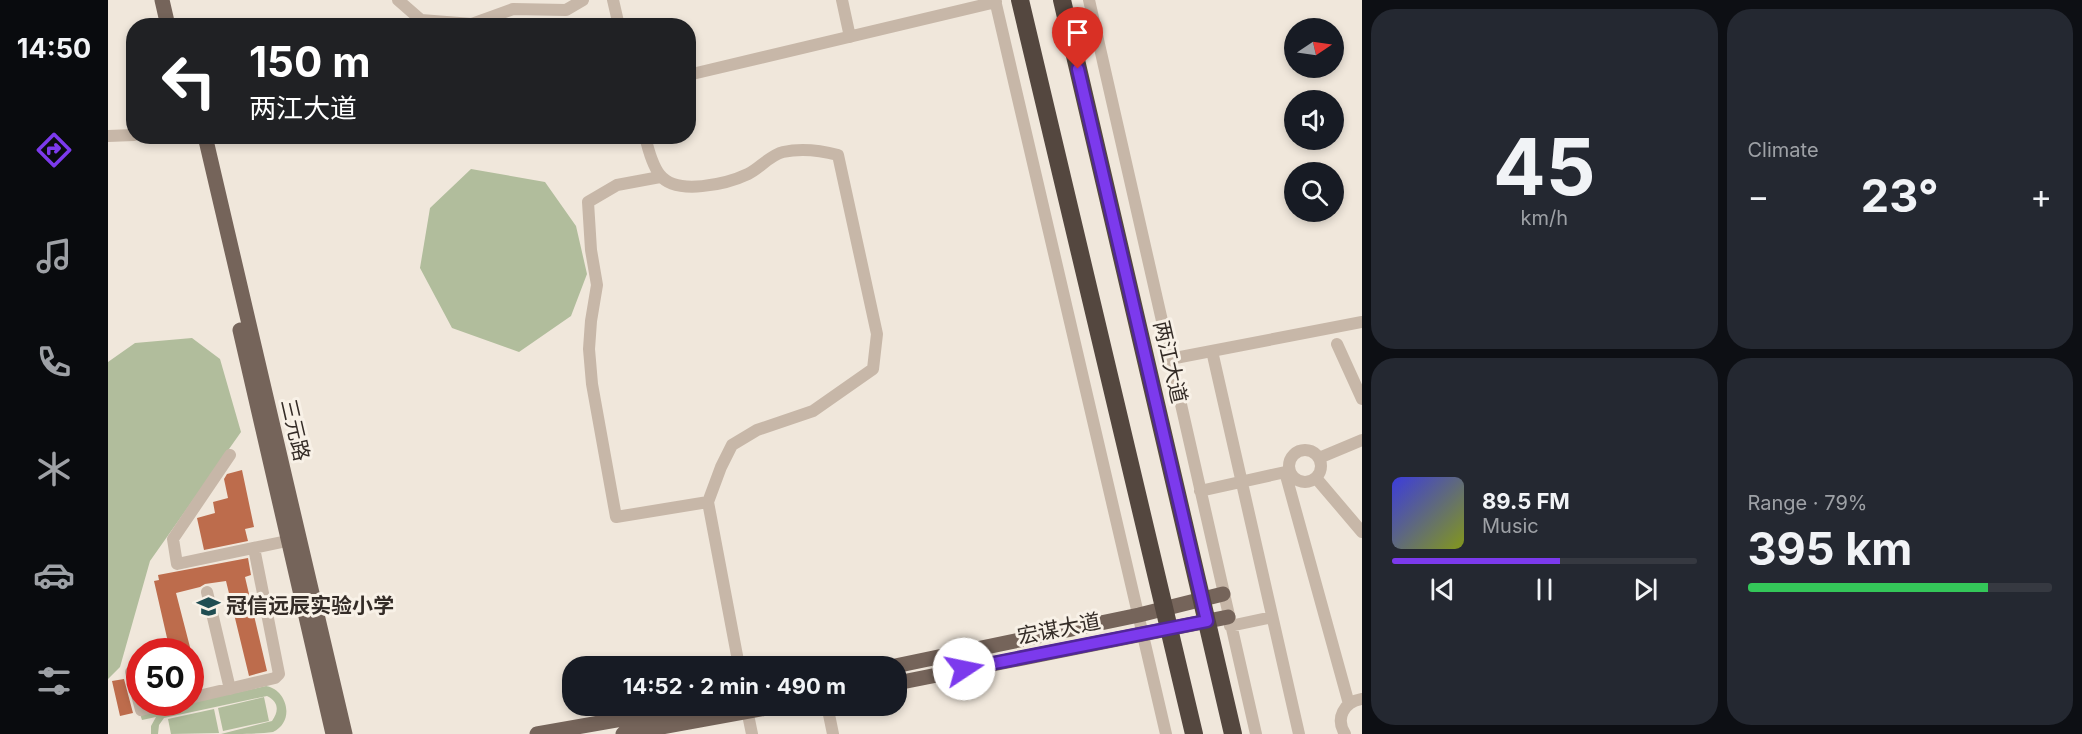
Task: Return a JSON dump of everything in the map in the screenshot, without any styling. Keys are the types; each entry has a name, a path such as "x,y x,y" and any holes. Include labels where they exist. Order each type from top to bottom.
{"highway":[{"path":"1020,0 1194,734"},
{"name":"两江大道","path":"1062,0 1233,734"}],"main road":[{"path":"162,0 166,18"},
{"path":"173,0 177,18"},
{"name":"三元路","path":"198,144 333,734"},
{"name":"三元路","path":"207,144 345,734"},
{"path":"907,664 1139,615 1223,594"},
{"name":"宏谋大道","path":"907,680 1207,621 1229,622"},
{"path":"537,734 639,716"},
{"path":"623,734 712,716"}],"street":[{"path":"398,0 419,18"},
{"path":"488,18 513,9 566,10 583,0"},
{"path":"613,0 617,18"},
{"path":"842,0 850,37"},
{"path":"1089,0 1256,734"},
{"path":"696,73 996,1 1166,734"},
{"path":"108,136 126,135"},
{"path":"647,144 660,177"},
{"path":"708,502 616,517 592,384 589,349 597,285 591,250 588,202 617,184 660,177 682,187 709,186 747,175 780,153 813,149 837,155 877,334 873,369 813,411 757,430 732,445 708,502 737,656"},
{"path":"1170,359 1362,322"},
{"path":"1338,344 1362,399"},
{"path":"1212,351 1299,734"},
{"path":"1319,458 1362,440"},
{"path":"1288,471 1302,482 1316,478 1321,469 1319,458 1311,452 1300,452 1292,458 1288,471 1349,704"},
{"path":"230,455 173,539 177,564 287,541"},
{"path":"1200,491 1288,471"},
{"path":"1316,478 1362,532"},
{"path":"204,695 275,678 279,674 254,548"},
{"path":"207,592 230,689"},
{"path":"1229,622 1272,617"},
{"path":"1345,734 1341,716 1349,704 1362,699"},
{"path":"748,716 752,734"},
{"path":"829,716 833,734"}],"green space":[{"path":"471,169 545,182 576,226 587,274 571,316 519,352 452,328 420,268 430,208"},
{"path":"192,338 220,359 241,432 150,561 128,638 126,638 120,667 108,679 108,362 135,343"},
{"path":"266,686 274,689 284,700 286,714 280,727 273,732 221,734 272,721 276,714 276,704 267,696 204,709 204,700"},
{"path":"264,697 269,721 223,731 218,708"},
{"path":"214,709 219,733 171,734 168,719 182,716 204,716 204,711"},
{"path":"141,716 173,716 164,718 159,725 158,734 151,734 151,726 156,717 142,720"}],"building":[{"path":"242,470 254,527 245,529 248,541 204,550 197,518 215,513 213,502 228,498 224,479 227,474"},
{"path":"248,558 251,575 245,577 267,671 249,676 226,581 205,584 176,593 188,638 167,638 154,581 159,580 158,575"},
{"path":"124,679 126,715 120,716 112,681"}],"place":[{"name":"冠信远辰实验小学","path":"208,606"}],"route":[{"path":"964,669 1207,621 1078,69"}]}
